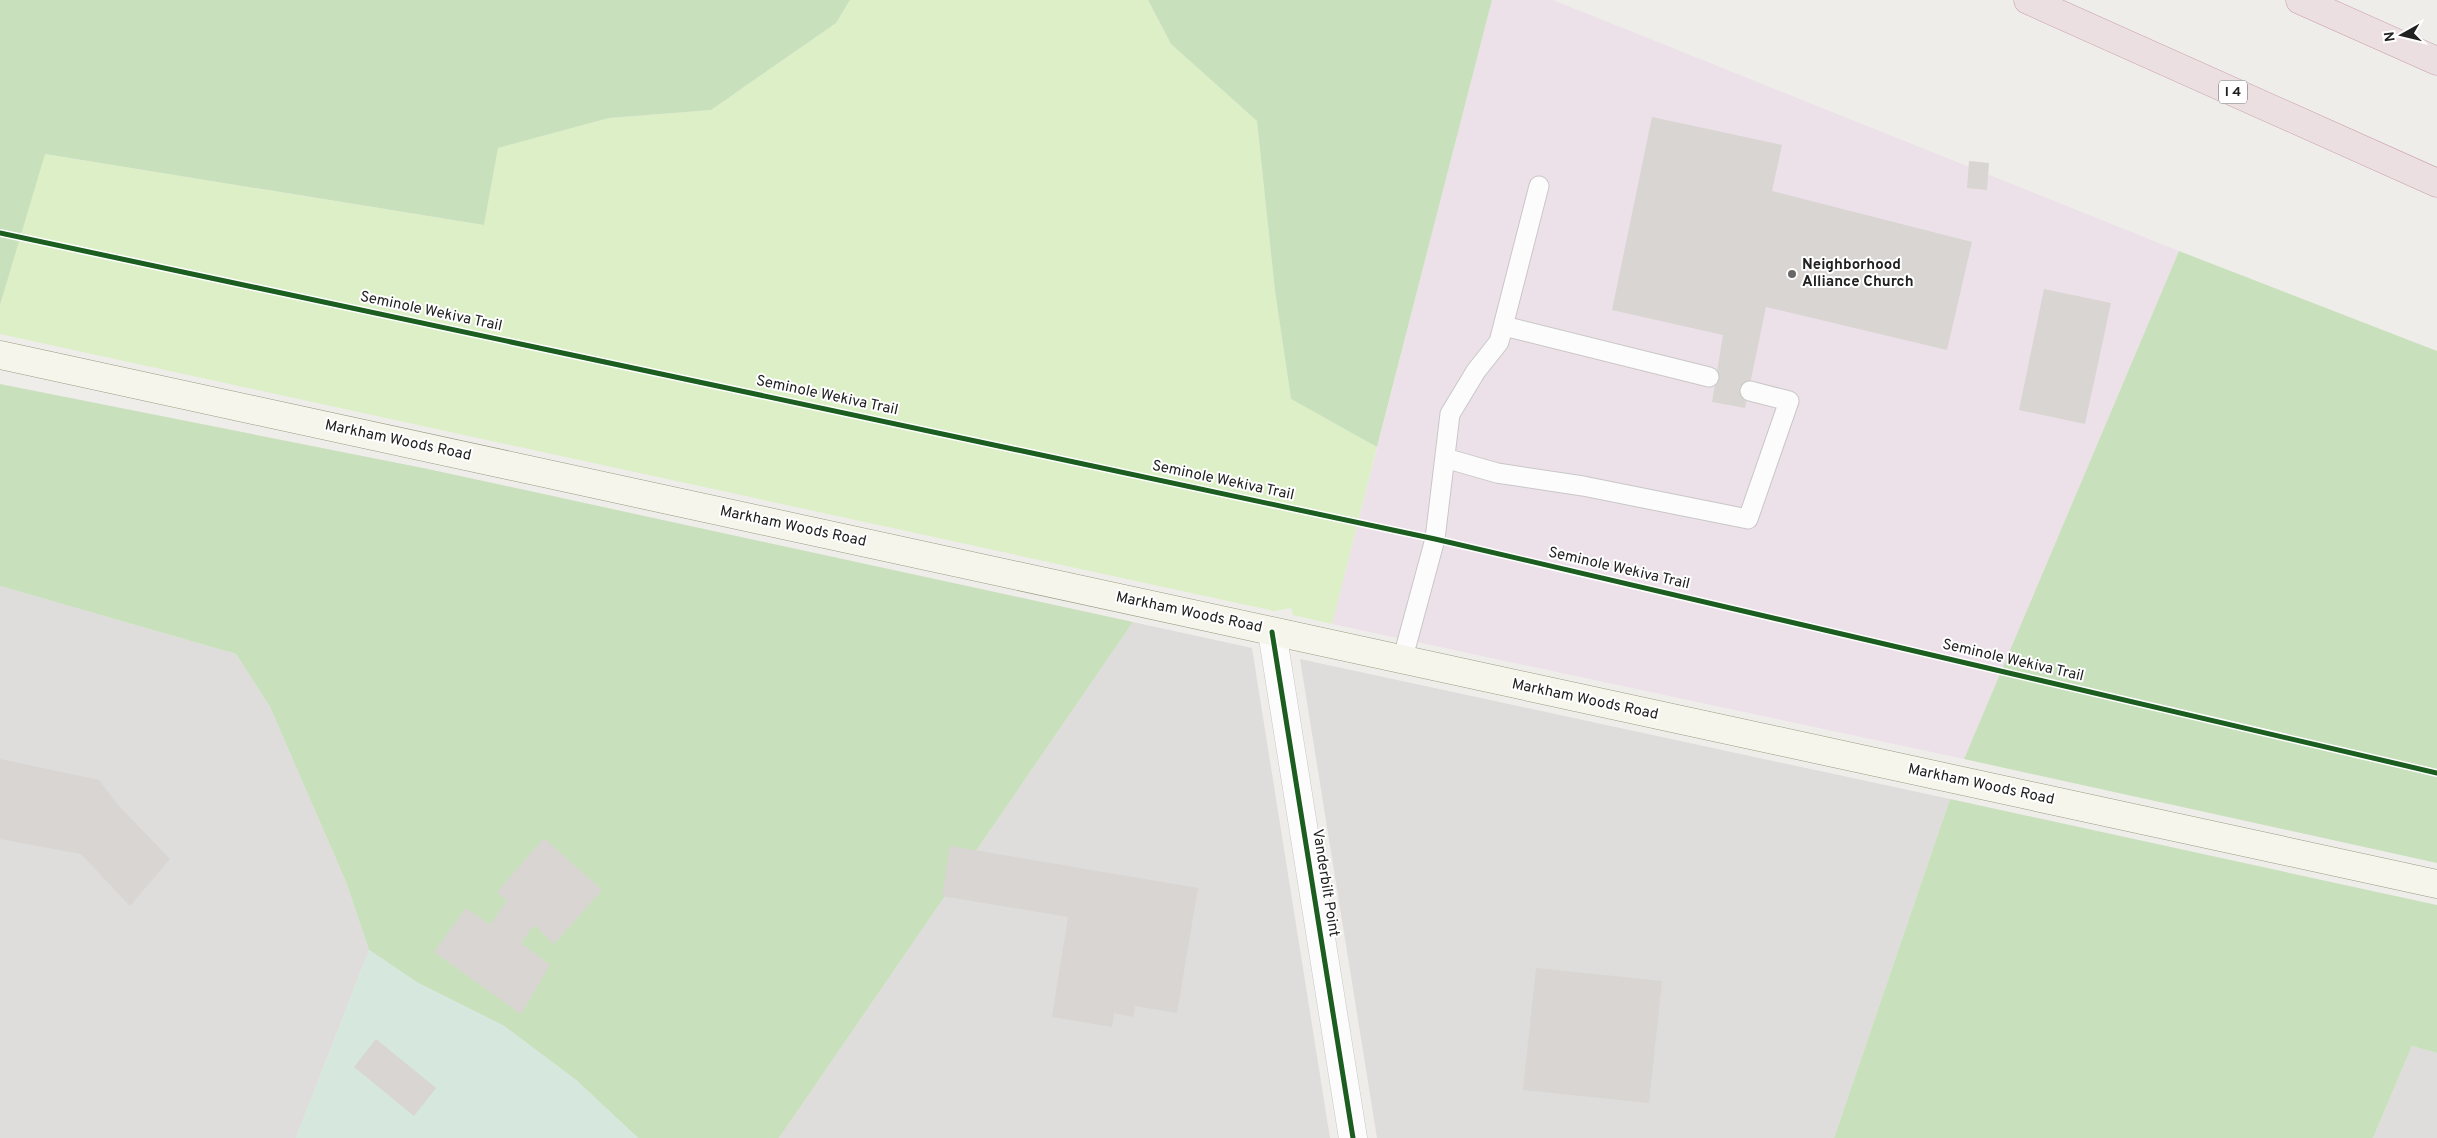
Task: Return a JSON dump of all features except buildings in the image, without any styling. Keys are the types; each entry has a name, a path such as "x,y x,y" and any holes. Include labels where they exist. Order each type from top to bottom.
{"highway":[{"name":"I 4","path":"2028,0 2437,183"},
{"path":"2300,0 2437,62"}],"main road":[{"name":"Markham Woods Road","path":"0,355 1402,661 2437,884"}],"street":[{"name":"Vanderbilt Point","path":"1272,632 1353,1138"}],"lane":[{"path":"1402,661 1434,539 1450,414 1476,371 1499,342 1539,186"},
{"path":"1504,326 1709,377"},
{"path":"1445,458 1497,473 1583,486 1748,519 1789,401 1750,391"}],"shaded area":[{"path":"1492,0 1553,0 2179,251 1964,759 1332,624"},
{"path":"0,586 236,654 270,707 346,882 369,950 296,1138 0,1138"},
{"path":"1133,622 1252,648 1330,1138 779,1138"},
{"path":"1300,659 1950,799 1834,1138 1377,1138"},
{"path":"2412,1046 2437,1053 2437,1138 2373,1138"}],"green space":[{"path":"0,0 850,0 836,23 711,110 609,118 498,148 484,225 45,154 0,305"},
{"path":"850,0 1148,0 1171,44 1257,121 1275,291 1291,399 1377,447 1332,624 1293,615 1291,608 1274,611 0,334 0,305 44,154 484,225 498,148 609,118 711,110 836,23"},
{"path":"1148,0 1492,0 1377,447 1291,399 1275,291 1257,121 1171,44"},
{"path":"2179,251 2437,351 2437,863 1964,759"},
{"path":"0,384 428,469 1133,622 779,1138 638,1138 576,1080 504,1026 418,983 369,950 346,882 270,707 236,654 0,586"},
{"path":"1950,799 2437,905 2437,1053 2412,1046 2373,1138 1834,1138"},
{"path":"369,950 418,983 504,1026 576,1080 638,1138 296,1138"}],"cycle path":[{"name":"Seminole Wekiva Trail","path":"0,233 1435,539 2437,773"},
{"path":"1272,632 1353,1138"}],"place":[{"name":"Neighborhood Alliance Church","path":"1792,274"}]}
